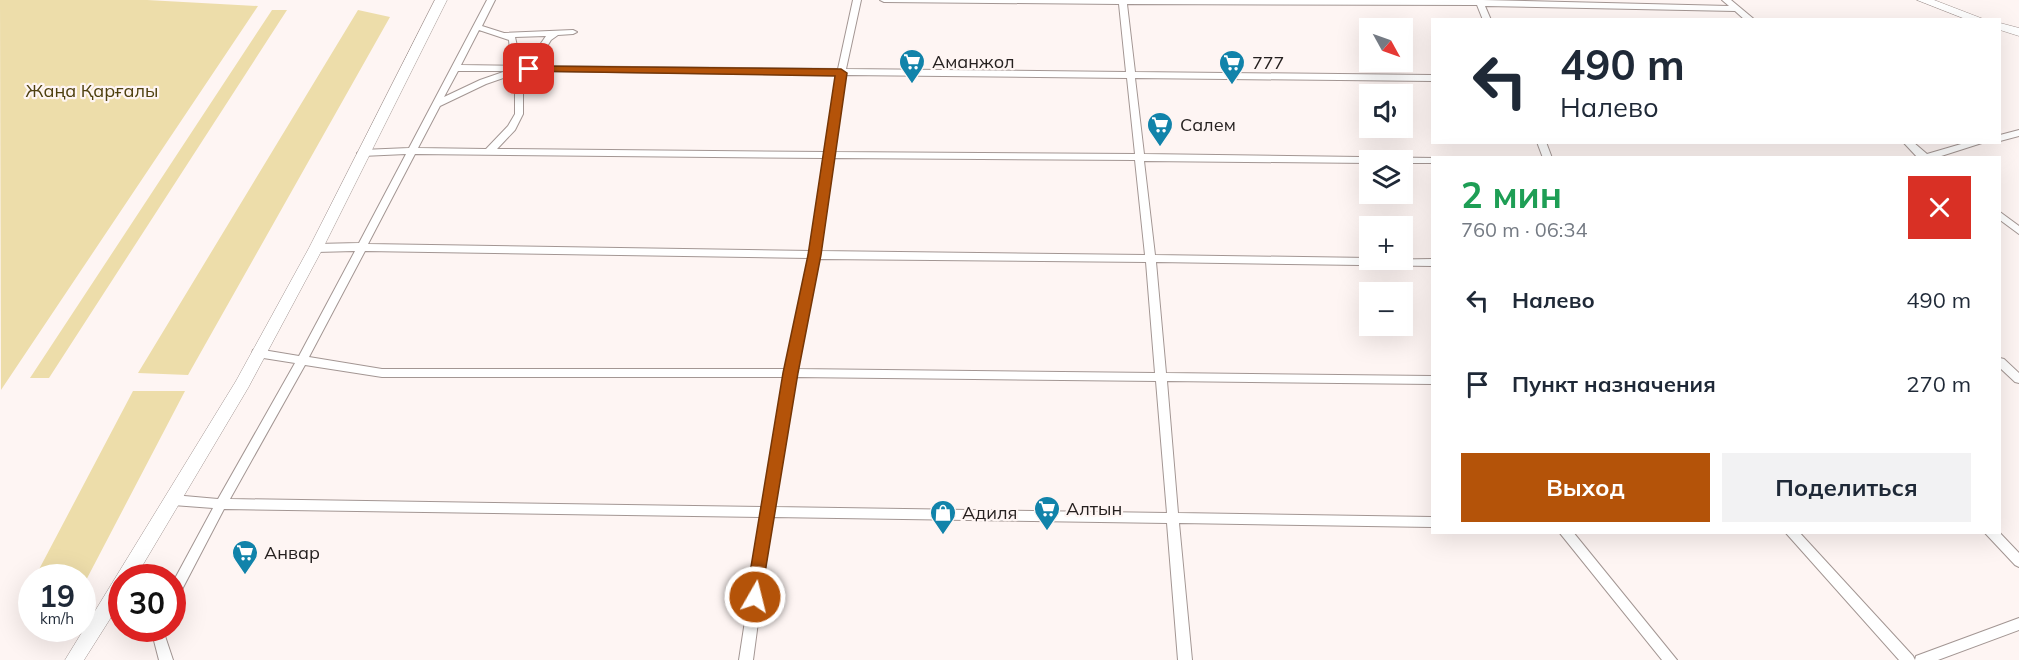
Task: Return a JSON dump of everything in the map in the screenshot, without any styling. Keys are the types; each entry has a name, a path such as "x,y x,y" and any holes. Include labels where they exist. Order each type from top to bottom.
{"main road":[{"path":"134,564 242,384 316,248 441,0"},
{"path":"1923,0 1975,18"},
{"path":"2001,26 2019,32"},
{"path":"74,660 108,606"}],"street":[{"path":"186,570 302,361 491,0"},
{"path":"746,660 766,514 790,373 815,255 841,73 857,0"},
{"path":"884,0 1479,1 1737,9"},
{"path":"1726,0 1748,18"},
{"path":"1123,1 1150,259 1185,660"},
{"path":"1479,1 1486,18"},
{"path":"478,27 513,39 515,56 529,69"},
{"path":"506,35 573,32"},
{"path":"519,62 540,51 549,38 556,33"},
{"path":"455,68 1431,78"},
{"path":"438,104 483,81 529,69"},
{"path":"488,152 512,128 519,114 519,86 529,69"},
{"path":"2001,138 2019,133"},
{"path":"1909,144 1923,156"},
{"path":"1928,156 1973,144"},
{"path":"362,153 413,151 1431,160"},
{"path":"2001,216 2019,231"},
{"path":"316,248 1431,262"},
{"path":"257,353 382,373 790,373 1431,380"},
{"path":"2001,363 2019,379"},
{"path":"173,500 221,504 766,514 1173,517 1431,522"},
{"path":"1567,534 1670,660"},
{"path":"1793,534 1908,660"},
{"path":"1992,534 2019,561"},
{"path":"1920,660 2019,624"},
{"path":"161,642 166,660"}],"green space":[{"name":"Жаңа Қарғалы","path":"0,0 147,0 258,6 1,390"},
{"path":"272,10 287,10 49,378 30,378"},
{"path":"358,10 390,17 188,375 138,373"},
{"path":"133,391 185,391 95,564 42,564"}],"place":[{"name":"Аманжол","path":"912,85"},
{"name":"777","path":"1232,86"},
{"name":"Салем","path":"1160,148"},
{"name":"Алтын","path":"1047,532"},
{"name":"Адиля","path":"943,536"},
{"name":"Анвар","path":"245,576"}],"route":[{"path":"529,69 841,73 815,255 790,373 766,514 755,597"}]}
